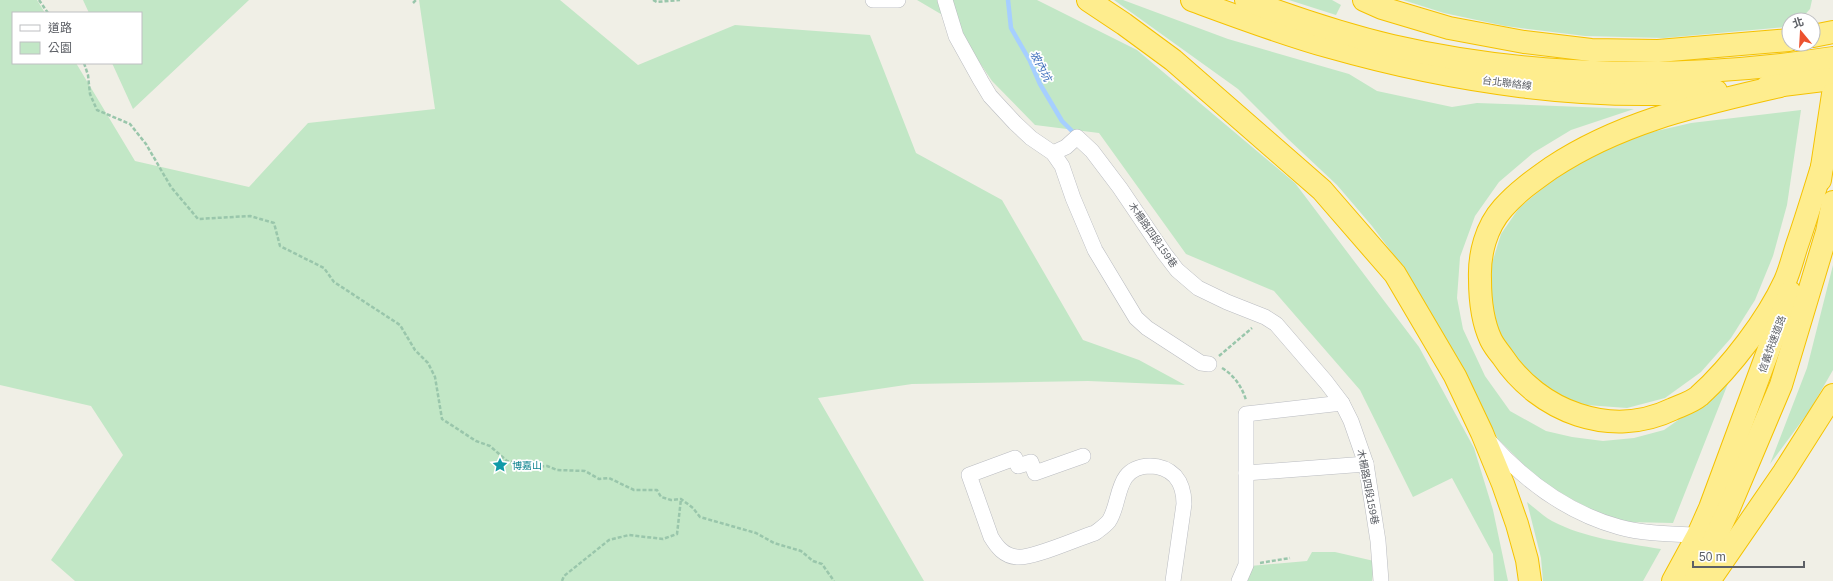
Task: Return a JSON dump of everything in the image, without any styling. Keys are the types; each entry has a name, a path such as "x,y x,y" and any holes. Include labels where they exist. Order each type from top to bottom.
{"highway":[{"path":"1088,0 1174,60 1218,97 1322,190 1395,274 1455,376 1482,433 1503,484 1516,524 1527,560 1530,581"},
{"name":"台北聯絡線","path":"1192,0 1275,21"},
{"name":"台北聯絡線","path":"1246,0 1275,21 1330,47 1394,64 1444,74 1509,84 1603,94 1701,92 1781,76 1833,58"},
{"path":"1364,0 1382,8 1449,28 1524,42 1591,50 1658,51 1781,41"},
{"path":"1821,34 1833,32"},
{"path":"1781,76 1703,104 1645,121 1598,141 1564,160 1528,183 1502,209 1488,230 1480,263 1480,304 1491,340 1511,370 1536,394 1570,413 1606,422 1639,421 1661,415 1697,398 1754,334 1785,281 1822,167"},
{"name":"台北聯絡線","path":"1781,76 1833,79"},
{"name":"信義快速道路","path":"1673,581 1698,535 1710,508 1763,369 1806,249 1822,167 1833,94"},
{"name":"信義快速道路","path":"1695,581 1729,508 1781,385 1827,232 1833,202"},
{"path":"1710,581 1784,472 1833,395"}],"street":[{"path":"873,0 898,0"},
{"path":"945,0 956,36 980,82 990,96 1015,124 1031,138 1053,153 1062,166 1073,198 1095,250 1136,318 1147,328 1201,363 1210,364"},
{"name":"木柵路四段159巷","path":"1053,153 1066,147 1077,137 1092,151 1120,188 1164,253 1178,270 1198,288 1227,302 1265,316 1276,324 1326,382 1342,403 1351,421 1366,464 1378,541 1381,581"},
{"path":"1239,581 1246,565 1246,414 1342,403"},
{"path":"1482,433 1502,456 1544,491 1592,518 1620,527 1648,532 1698,535"},
{"path":"1083,456 1035,473 1031,462 1018,466 1015,458 969,475 991,537 996,546 1005,554 1017,557 1028,556 1095,532 1102,528 1109,520 1118,489 1125,478 1134,470 1144,466 1155,466 1165,469 1174,475 1180,483 1184,494 1184,504 1173,581"},
{"path":"1246,473 1366,464"}],"path":[{"path":"39,0 47,12"},
{"path":"413,4 416,0"},
{"path":"653,0 657,2 680,0"},
{"path":"84,64 88,75 90,94 97,110 130,124 146,144 171,187 198,219 250,216 274,223 280,246 324,268 334,282 400,325 415,350 428,363 435,377 442,419 476,441 490,446 507,461 534,467 547,466 557,470 586,471 599,479 609,478 634,490 657,490 661,497 671,500 681,499 694,508 700,517 756,533 774,543 801,551 813,561 822,564 834,581"},
{"path":"1246,414 1246,401 1239,384 1228,372 1210,364 1265,316"},
{"path":"562,581 564,576 608,540 629,535 663,539 677,534 681,499"},
{"path":"1246,565 1268,563 1290,558"}],"green space":[{"path":"0,0 37,0 44,12 12,12 12,64 77,64 135,161 249,187 308,123 435,109 419,0 560,0 638,65 735,25 870,35 916,153 1002,200 1083,340 1139,360 1185,385 1088,381 912,384 818,398 924,581 75,581 51,560 123,455 91,406 0,385"},
{"path":"83,0 249,0 133,109 112,64 142,64 142,12 89,12"},
{"path":"917,0 1037,0 1137,50 1295,183 1419,347 1474,448 1493,510 1508,581 1494,581 1493,554 1452,478 1413,497 1360,390 1274,291 1186,254 1099,133 1035,125 992,81 951,20"},
{"path":"1114,0 1123,0 1228,39 1349,74 1377,91 1452,107 1477,103 1634,109 1571,130 1533,153 1499,182 1475,216 1460,257 1457,298 1463,329 1485,376 1510,411 1546,431 1572,437 1603,441 1634,438 1664,430 1698,406 1729,381 1673,523 1628,522 1596,512 1544,482 1525,466 1498,439 1405,270 1372,226 1337,185 1238,89"},
{"path":"1289,0 1332,0 1341,5 1336,15"},
{"path":"1403,0 1812,0 1810,9 1807,12 1781,12 1781,27 1664,38 1585,36 1505,26 1444,13"},
{"path":"1801,110 1787,205 1773,256 1755,300 1731,338 1701,372 1665,398 1627,408 1586,405 1556,396 1513,361 1496,327 1490,291 1492,263 1501,234 1519,208 1555,178 1591,155 1639,135 1691,123"},
{"path":"1833,265 1833,370 1810,410 1770,464 1807,368"},
{"path":"1527,502 1552,521 1577,532 1605,539 1661,549 1643,581 1543,581 1541,558"},
{"path":"1312,552 1335,552 1374,561 1372,581 1247,581 1250,566 1307,561"}],"waterway":[{"name":"坡內坑","path":"1008,0 1011,28 1030,61 1040,84 1062,121 1074,133"}],"place":[{"name":"博嘉山","path":"500,465"}]}
